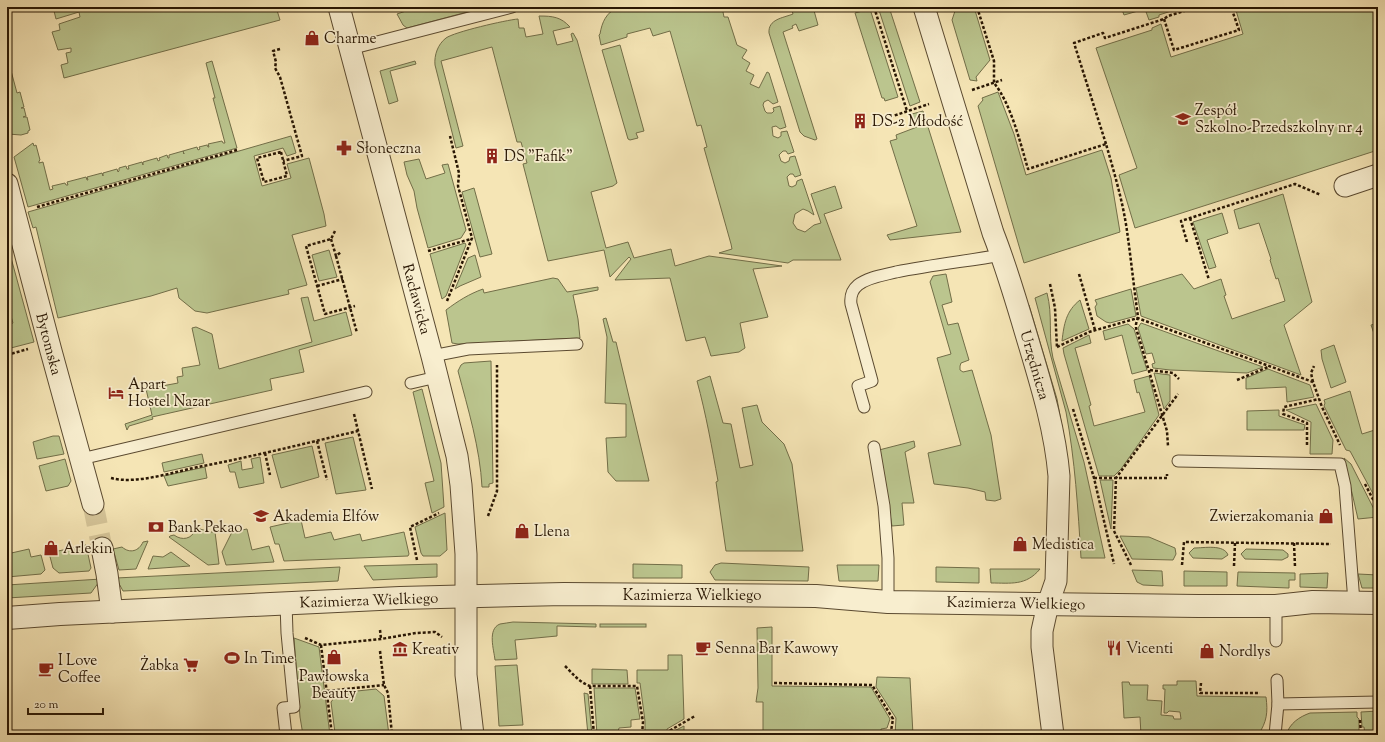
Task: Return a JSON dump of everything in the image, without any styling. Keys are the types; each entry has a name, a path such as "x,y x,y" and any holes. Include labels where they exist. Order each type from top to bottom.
{"street":[{"name":"Racławicka","path":"339,7 432,356 454,441 460,471 466,554 466,675 473,735"},
{"name":"Urzędnicza","path":"924,7 1041,385 1057,460 1059,476 1056,581 1043,622 1042,647 1053,735"},
{"path":"1345,186 1378,175"},
{"name":"Bytomska","path":"7,184 50,351 93,504"},
{"path":"102,548 112,612"},
{"name":"Kazimierza Wielkiego","path":"7,618 286,603 564,594 816,596 888,602 1048,604 1276,606 1307,602 1378,603"}],"lane":[{"path":"350,49 512,7"},
{"path":"864,407 858,386 872,381 851,304 851,296 855,288 866,280 890,274 918,268 1002,255"},
{"path":"432,356 468,349 577,344"},
{"path":"411,383 437,377"},
{"path":"84,468 366,392"},
{"path":"874,447 884,506 888,558 888,602"},
{"path":"1178,461 1340,464 1346,486 1354,602"},
{"path":"286,603 287,633 294,707 283,708 286,735"},
{"path":"1276,606 1276,641"},
{"path":"1275,735 1278,699 1277,680"},
{"path":"1278,699 1378,702"}],"path":[{"path":"874,7 906,111"},
{"path":"977,7 994,61 994,83 1001,92 1007,106 1018,134 1028,169 1106,144"},
{"path":"1173,448 1168,448 1167,431 1163,415 1136,328 1138,317 1127,230 1114,173 1074,43 1103,33 1104,38 1197,7"},
{"path":"1164,19 1174,50 1239,30 1231,7"},
{"path":"280,49 273,51 276,62 275,68 280,77 302,156 283,161"},
{"path":"976,88 1002,80"},
{"path":"890,117 921,106"},
{"path":"447,302 472,238 458,186 459,173 450,136"},
{"path":"31,208 237,150"},
{"path":"281,152 283,161 287,176 264,182 257,158 281,152"},
{"path":"1187,242 1180,221 1295,184 1321,195"},
{"path":"1190,218 1209,280"},
{"path":"335,231 331,239 357,333"},
{"path":"425,252 472,238"},
{"path":"331,239 306,246 325,314 355,306"},
{"path":"336,256 341,252"},
{"path":"1079,274 1095,330"},
{"path":"317,286 343,279"},
{"path":"1050,284 1056,308 1057,349 1095,330 1138,318 1313,382"},
{"path":"7,355 32,348"},
{"path":"1237,380 1268,366"},
{"path":"1314,366 1311,373 1313,382 1342,451"},
{"path":"488,516 497,491 497,369"},
{"path":"1150,370 1173,373 1179,379"},
{"path":"1131,564 1114,531 1116,478 1178,394"},
{"path":"350,396 372,489"},
{"path":"1307,464 1307,423 1283,414 1284,407 1319,399"},
{"path":"1071,402 1094,478 1114,564"},
{"path":"84,468 121,481 138,479 265,453 358,431"},
{"path":"317,441 327,480"},
{"path":"265,453 270,475"},
{"path":"1094,478 1167,478 1167,471"},
{"path":"417,560 410,527 442,511"},
{"path":"1182,565 1184,542 1350,544"},
{"path":"1234,566 1236,543"},
{"path":"1294,544 1295,567"},
{"path":"380,630 381,639"},
{"path":"303,638 321,645 381,639 405,634 435,632 444,639"},
{"path":"321,645 332,735"},
{"path":"380,651 384,685 388,693 392,735"},
{"path":"565,666 584,684 590,686 637,686 643,722 642,735"},
{"path":"1201,683 1200,693 1278,699"},
{"path":"774,684 872,685 893,719 891,731 884,732 884,735"},
{"path":"327,691 384,685"},
{"path":"590,686 594,735"},
{"path":"669,735 669,731 695,716"}],"green space":[{"path":"70,7 276,7 280,20 64,78 61,65 68,63 66,53 71,52 71,48 58,50 52,32 60,30 59,24 80,17 79,12 56,19 54,11"},
{"path":"420,7 486,7 407,28 403,25 397,14 412,9 414,11 421,9"},
{"path":"618,7 722,7 724,17 728,17 737,45 747,50 742,58 750,63 746,71 754,75 750,84 759,88 767,72 769,73 778,102 773,104 768,100 764,102 763,105 765,111 767,113 772,113 774,111 773,108 780,106 786,127 780,129 776,126 772,127 773,136 778,138 781,136 781,132 787,131 794,152 788,154 786,151 783,151 779,155 781,161 785,163 789,161 790,157 795,156 801,175 795,177 793,174 790,174 787,177 789,186 792,187 796,185 797,181 802,179 814,215 803,209 795,214 793,223 797,229 805,232 814,225 821,223 811,194 835,186 842,208 824,214 841,260 793,260 788,263 719,253 732,249 731,244 704,148 707,147 701,125 697,126 670,31 653,36 650,28 627,34 627,37 601,45 599,35 603,22 610,12"},
{"path":"791,7 813,7 818,25 799,31 796,24 792,26 793,28 783,32 817,139 815,140 804,136 800,132 769,33 769,28 774,22 793,14"},
{"path":"878,7 889,7 920,102 910,106"},
{"path":"960,7 974,7 990,60 976,77 977,81 970,80 952,20 955,11"},
{"path":"1121,7 1184,7 1159,15 1159,17 1149,20 1145,9 1124,15"},
{"path":"1235,7 1378,7 1378,150 1135,228 1119,175 1137,168 1096,48 1152,30 1152,28 1161,24 1171,57 1243,34"},
{"path":"870,9 898,97 885,101 884,98 882,98 855,13"},
{"path":"539,16 556,18 563,21 570,27 553,31 557,45 573,41 571,34 573,33 577,40 617,183 613,186 591,192 606,248 628,242 634,258 671,249 675,266 709,256 782,266 753,269 768,317 740,323 745,348 739,352 711,356 705,337 686,341 670,278 615,280 631,259 629,257 610,277 604,250 548,261 523,164 527,163 521,142 517,142 492,47 441,61 463,146 456,148 435,65 436,54 443,40 469,30 518,19 519,28 524,28 526,37 543,34"},
{"path":"620,45 644,131 636,133 638,138 630,140 628,139 602,50"},
{"path":"212,61 237,148 28,207 14,157 33,143 34,146 36,145 40,160 39,163 43,162 50,190 53,189 52,186 65,183 68,185 67,182 86,177 88,180 87,177 102,173 103,176 103,173 117,169 118,172 119,168 126,166 127,169 129,169 128,166 142,162 143,165 143,162 157,158 158,161 160,160 159,158 167,155 169,158 169,155 197,147 198,150 200,149 199,147 207,145 209,147 208,144 222,141 225,143 213,98 215,98 206,63"},
{"path":"415,61 416,64 390,71 398,101 389,104 380,71"},
{"path":"7,67 10,67 17,93 20,92 24,107 21,108 24,108 26,116 23,117 27,117 30,130 28,133 21,135 8,134 7,130"},
{"path":"998,92 1014,134 1026,175 1102,150 1111,178 1120,232 1024,263 978,106 983,100 982,98"},
{"path":"923,111 961,232 890,240 887,235 917,226 890,141 897,139 896,135 917,127 912,114"},
{"path":"291,136 296,153 287,156 283,148 254,156 262,186 291,178 287,164 309,158 326,226 292,235 307,285 288,290 289,294 207,313 195,311 179,298 177,288 151,296 58,318 36,227 33,228 28,212"},
{"path":"419,159 426,179 445,173 442,165 448,164 466,230 461,238 428,248 414,191 407,175 404,162"},
{"path":"474,188 492,254 480,257 462,192"},
{"path":"1283,194 1312,302 1284,325 1301,375 1141,316 1136,288 1182,274 1194,289 1221,279 1226,295 1224,296 1232,319 1285,301 1278,278 1276,279 1259,223 1239,229 1234,210"},
{"path":"1222,213 1228,233 1207,240 1216,267 1209,269 1193,222"},
{"path":"7,243 34,342 7,349 7,326 13,323 10,313 7,314"},
{"path":"465,243 466,245 446,296 442,299 430,254"},
{"path":"329,250 337,277 319,281 312,255"},
{"path":"475,255 481,277 455,289 468,258"},
{"path":"946,274 952,302 942,305 948,325 958,323 969,360 961,363 960,370 963,372 972,370 991,435 1001,499 995,501 986,500 985,492 968,488 934,484 928,453 961,445 937,358 951,354 930,282 933,276"},
{"path":"553,278 558,279 567,292 598,287 598,290 573,295 580,338 458,344 452,343 446,310 459,301 483,289 484,293"},
{"path":"1131,289 1136,316 1110,323 1097,316 1095,307 1097,304 1095,300"},
{"path":"1047,293 1050,310 1053,358 1084,462 1105,558 1081,558 1074,466 1066,412 1035,298"},
{"path":"308,297 314,321 346,312 352,335 299,350 304,372 270,379 272,390 152,417 153,419 129,426 127,430 125,424 152,415 146,389 178,383 177,377 183,376 182,368 200,365 192,328 196,327 212,334 219,369 312,342 301,298"},
{"path":"1080,300 1089,329 1062,341 1066,318 1075,304"},
{"path":"1029,305 1057,399 1066,448 1063,449 1027,307"},
{"path":"606,318 613,342 616,342 649,481 616,481 608,472 606,438 626,437 626,404 605,403 607,337 603,319"},
{"path":"1141,323 1263,367 1247,373 1153,368 1152,364 1155,363 1152,353 1146,354 1138,328"},
{"path":"1378,323 1378,342 1377,342 1371,325"},
{"path":"1128,324 1134,329 1147,370 1132,374 1122,335 1105,340 1103,331"},
{"path":"1089,335 1091,343 1075,348 1091,405 1089,406 1094,426 1145,412 1139,392 1137,393 1134,380 1149,376 1159,415 1121,469 1114,476 1099,476 1064,354 1063,348"},
{"path":"1334,345 1346,382 1331,388 1322,359 1321,350"},
{"path":"491,361 493,483 489,484 489,487 482,487 476,443 458,371 464,363"},
{"path":"1268,369 1310,385 1314,397 1287,402 1286,387 1246,389 1246,378"},
{"path":"1154,373 1170,375 1170,401 1164,409"},
{"path":"710,376 723,423 731,424 740,468 753,465 742,408 757,405 762,422 784,444 792,464 803,551 726,551 716,482 718,481 706,418 697,381"},
{"path":"422,389 441,463 444,507 432,513 425,483 434,481 413,392"},
{"path":"1350,391 1362,434 1378,429 1378,503 1350,451 1346,450 1324,406 1324,400"},
{"path":"1316,404 1333,440 1332,454 1310,454 1311,422 1286,410"},
{"path":"1279,410 1279,416 1305,425 1304,430 1247,430 1247,411"},
{"path":"53,436 59,436 64,454 37,459 33,442"},
{"path":"353,437 366,490 336,494 325,443"},
{"path":"914,441 915,447 905,452 914,503 902,503 904,525 892,526 879,450"},
{"path":"312,446 319,477 281,488 272,455"},
{"path":"202,454 204,463 164,472 162,463"},
{"path":"260,457 264,483 239,488 235,472 230,472 228,465 241,461 242,470 253,468 251,459"},
{"path":"1344,458 1351,464 1378,517 1358,519"},
{"path":"65,459 71,481 68,486 46,491 39,466"},
{"path":"205,467 207,478 168,486 164,476"},
{"path":"1100,480 1113,480 1111,529"},
{"path":"445,513 447,550 440,556 423,556 415,527"},
{"path":"301,520 305,538 331,532 334,540 360,534 362,541 404,532 409,554 408,556 284,561 279,544 275,544 270,527"},
{"path":"200,529 215,532 219,564 208,565 169,537 174,535 180,538 186,538 192,535 195,530"},
{"path":"247,529 252,550 269,546 274,562 226,565 222,552 232,532"},
{"path":"1120,536 1149,537 1175,548 1176,554 1173,560 1132,559"},
{"path":"148,541 136,569 119,570 113,549 122,547 131,551 139,548 143,542"},
{"path":"86,545 91,568 89,571 59,573 53,568 49,553"},
{"path":"1194,548 1218,548 1222,549 1228,555 1222,559 1193,558 1189,553"},
{"path":"29,549 31,557 41,555 45,570 41,574 7,577 7,554"},
{"path":"1246,549 1283,550 1288,554 1288,557 1282,560 1245,559 1241,554"},
{"path":"171,552 190,566 148,569 153,556 163,557"},
{"path":"721,563 809,567 808,581 715,580 710,572 715,565"},
{"path":"437,564 437,577 373,580 364,566"},
{"path":"633,564 682,565 682,578 633,578"},
{"path":"837,565 879,565 878,581 839,581"},
{"path":"340,567 338,581 123,591 116,578"},
{"path":"936,567 979,568 979,583 936,582"},
{"path":"990,569 1040,569 1024,581 991,583"},
{"path":"1132,570 1162,571 1163,586 1143,585 1137,582"},
{"path":"1184,571 1227,572 1227,586 1184,586"},
{"path":"1238,572 1295,573 1295,580 1289,580 1289,588 1237,586"},
{"path":"1328,573 1327,588 1300,587 1300,574"},
{"path":"1358,574 1378,575 1378,588 1362,588"},
{"path":"101,579 91,593 7,598 7,585"},
{"path":"513,622 596,624 596,627 557,626 557,636 515,640 517,659 495,660 492,640 494,630 500,624"},
{"path":"600,624 646,624 646,627 600,627"},
{"path":"772,627 772,686 871,687 890,719 887,728 881,729 881,735 756,735 756,732 763,731 763,702 756,702 758,688 757,628"},
{"path":"294,638 319,647 330,735 303,735 300,717"},
{"path":"668,655 682,655 684,719 667,729 667,735 645,735 645,721 640,683 637,683 637,670 668,670"},
{"path":"517,665 523,725 499,726 495,666"},
{"path":"592,669 627,670 628,684 592,684"},
{"path":"877,677 910,678 913,735 895,735 896,718 876,687"},
{"path":"1177,681 1196,681 1197,696 1266,697 1266,717 1258,735 1141,735 1140,717 1124,718 1122,682 1129,682 1130,685 1148,685 1147,700 1162,701 1161,715 1173,716 1174,719 1181,719 1180,712 1169,711 1164,713 1165,689 1163,689 1163,685 1177,685"},
{"path":"594,688 635,688 640,719 631,720 631,727 619,728 617,735 597,735"},
{"path":"376,689 384,696 389,735 354,735 353,731 335,733 331,702 338,693"},
{"path":"584,693 588,694 592,735 588,735"},
{"path":"1378,711 1378,735 1365,735 1364,727 1362,727 1361,712"},
{"path":"1357,712 1357,717 1359,719 1359,735 1286,735 1295,721 1310,713"},
{"path":"684,726 684,735 672,735 672,732"}],"tunnel":[{"path":"93,504 102,548"}],"place":[{"name":"Charme","path":"312,38"},
{"name":"Zespół Szkolno-Przedszkolny nr 4","path":"1183,119"},
{"name":"DS-2 Młodość","path":"860,121"},
{"name":"Słoneczna","path":"344,148"},
{"name":"DS \"Fafik\"","path":"492,156"},
{"name":"Apart Hostel Nazar","path":"116,393"},
{"name":"Akademia Elfów","path":"261,516"},
{"name":"Zwierzakomania","path":"1326,516"},
{"name":"Bank Pekao","path":"156,527"},
{"name":"Llena","path":"522,531"},
{"name":"Medistica","path":"1020,544"},
{"name":"Arlekin","path":"51,548"},
{"name":"Senna Bar Kawowy","path":"703,648"},
{"name":"Vicenti","path":"1114,648"},
{"name":"Kreativ","path":"400,649"},
{"name":"Nordlys","path":"1207,651"},
{"name":"Pawłowska Beauty","path":"334,657"},
{"name":"In Time","path":"232,658"},
{"name":"Żabka","path":"191,665"},
{"name":"I Love Coffee","path":"46,669"}]}
